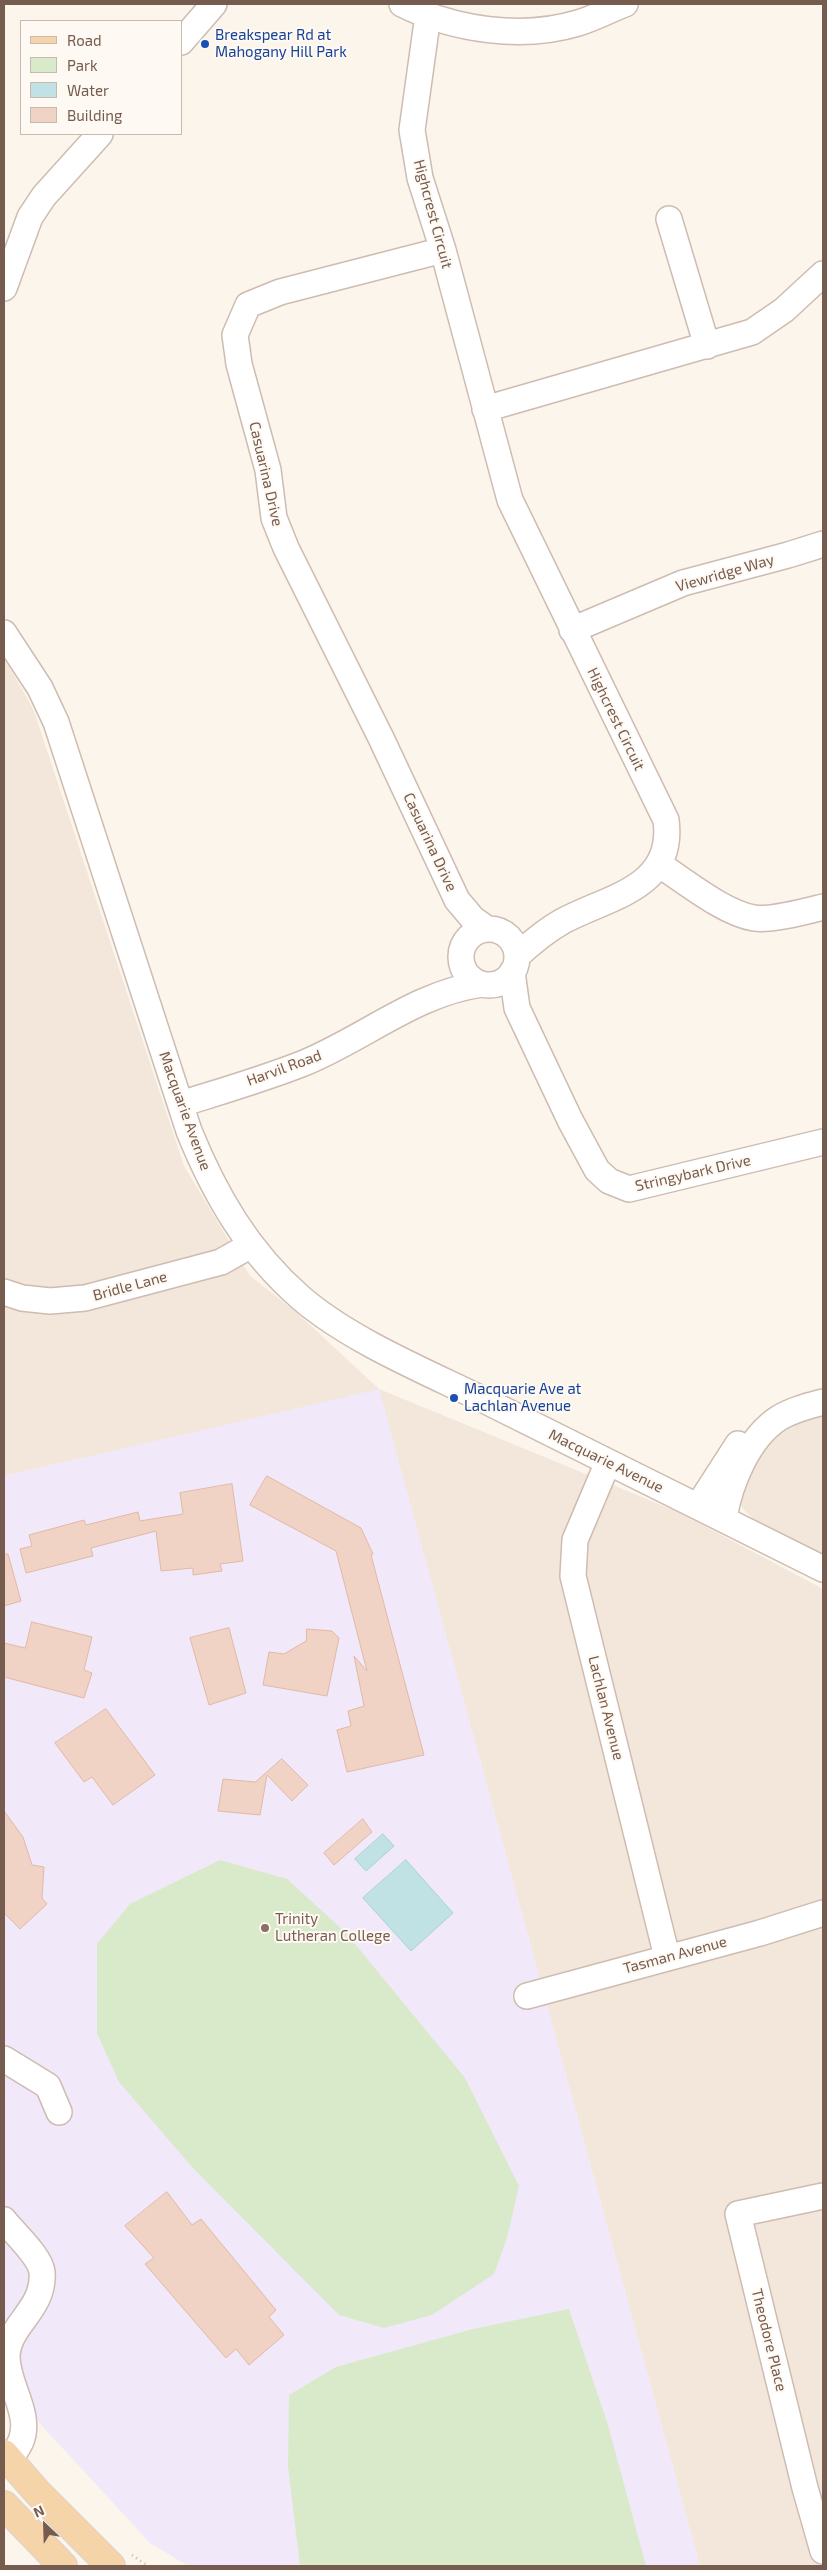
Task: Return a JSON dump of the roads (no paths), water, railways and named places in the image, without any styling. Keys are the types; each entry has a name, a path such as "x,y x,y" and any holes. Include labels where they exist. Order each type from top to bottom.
{"main road":[{"path":"7,2457 68,2524 111,2566"},
{"path":"4,2506 63,2566"}],"street":[{"path":"182,41 214,4"},
{"path":"402,4 454,25 530,30 577,24 625,4"},
{"name":"Highcrest Circuit","path":"428,16 412,130 420,178 443,250 510,500 666,820 667,846 660,865"},
{"path":"4,288 30,217 44,196 99,135"},
{"path":"669,219 707,346"},
{"name":"Casuarina Drive","path":"443,250 272,295 248,305 235,335 239,364 268,470 274,518 286,548 373,720 457,900 462,926 462,950"},
{"path":"485,409 752,332 784,310 823,274"},
{"name":"Viewridge Way","path":"572,630 682,583 823,544"},
{"name":"Macquarie Avenue","path":"4,633 40,688 56,722 202,1164 233,1222 251,1245 302,1299 382,1350 724,1518 823,1569"},
{"path":"506,948 473,933 462,950 463,970 474,981 486,984 506,979 506,948 517,934 562,922 631,889 660,865 731,912 756,919 823,907"},
{"name":"Casuarina Drive","path":"457,900 473,919 506,948"},
{"name":"Stringybark Drive","path":"506,948 517,1008 570,1120 597,1170 609,1181 629,1189 823,1142"},
{"name":"Harvil Road","path":"382,1022 437,980 453,965 462,950"},
{"name":"Harvil Road","path":"181,1104 304,1063 442,993 486,984"},
{"name":"Stringybark Drive","path":"486,984 517,1008"},
{"name":"Bridle Lane","path":"4,1292 22,1298 50,1301 85,1298 221,1262 251,1245"},
{"path":"724,1518 734,1481 753,1445 764,1430 779,1418 793,1411 823,1402"},
{"path":"698,1506 735,1447 748,1436 764,1430"},
{"name":"Lachlan Avenue","path":"608,1462 575,1540 573,1576 667,1956"},
{"name":"Tasman Avenue","path":"527,1996 667,1956 760,1933 823,1912"},
{"path":"4,2059 48,2086 59,2112"},
{"name":"Theodore Place","path":"823,2196 738,2214 814,2486 823,2551"},
{"path":"4,2220 37,2260 42,2271 41,2291 35,2305 13,2336 7,2354 9,2372 22,2412 24,2428 21,2441 7,2457"}],"water":[{"path":"383,1834 394,1846 366,1871 355,1859"},
{"path":"406,1860 453,1913 411,1951 363,1898"}],"place":[{"name":"Breakspear Rd at Mahogany Hill Park","path":"205,44"},
{"name":"Macquarie Ave at Lachlan Avenue","path":"454,1398"},
{"name":"Trinity Lutheran College","path":"265,1928"}]}
